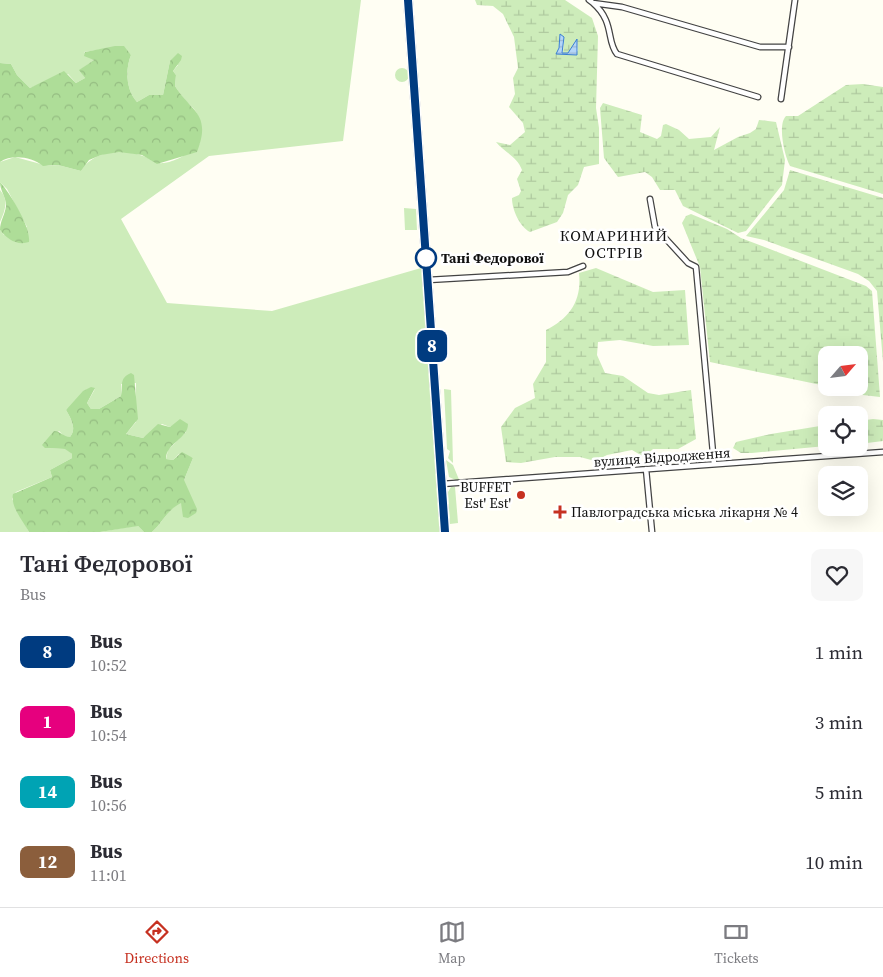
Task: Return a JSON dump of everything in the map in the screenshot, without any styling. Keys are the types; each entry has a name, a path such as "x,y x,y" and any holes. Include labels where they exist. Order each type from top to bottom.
{"highway":[{"path":"408,0 445,532"}],"street":[{"path":"781,99 795,0"},
{"path":"591,1 622,7 760,47 789,47"},
{"path":"591,1 609,24 613,49 617,54 758,97"},
{"path":"650,199 656,227 688,263 696,267 714,464"},
{"path":"428,280 568,272 583,266"},
{"name":"вулиця Відродження","path":"442,484 883,452"},
{"path":"646,469 652,532"}],"green space":[{"path":"0,0 361,0 343,141 209,156 121,219 167,303 272,311 428,266 447,532 152,532 176,505 181,502 183,508 184,480 193,458 179,454 173,460 166,459 168,450 186,432 177,423 170,427 162,424 143,438 126,434 136,422 136,383 121,384 121,396 99,409 91,409 87,403 95,389 66,410 72,423 72,434 70,437 65,437 59,431 45,448 66,449 72,454 72,458 50,470 52,477 16,492 12,499 29,532 0,532 0,230 4,235 27,227 7,189 0,182 0,162 15,157 48,166 58,165 81,171 86,164 101,155 127,152 135,153 155,162 164,163 184,156 200,143 200,130 195,110 175,86 176,75 173,71 178,65 170,61 163,95 149,95 137,102 131,92 127,73 131,55 123,46 84,52 94,60 80,70 85,78 76,83 68,74 30,88 17,75 11,64 0,63"},
{"path":"475,0 565,0 592,18 598,36 596,108 599,128 599,164 584,167 578,185 568,195 563,213 557,222 530,232 520,222 512,203 512,198 519,195 521,191 517,179 522,170 517,161 496,142 510,145 525,132 523,123 509,107 515,94 513,78 518,68 514,37 503,14 493,6 477,5","holes":["560,36 564,37 563,53 568,53 577,40 578,51 569,55 558,54"]},
{"path":"124,46 131,55 127,73 131,92 137,102 149,95 163,95 170,61 178,53 182,56 173,71 176,75 175,86 198,114 201,121 201,139 197,152 157,164 142,155 119,152 101,155 89,160 81,171 58,165 43,166 33,160 16,157 0,162 0,63 11,64 17,75 30,88 64,71 76,83 85,78 79,70 94,60 84,56 85,52"},
{"path":"402,68 407,70 409,75 407,80 402,82 397,80 395,75 397,70"},
{"path":"863,84 883,87 883,194 790,166 783,141 782,126 786,116 798,116 846,85"},
{"path":"603,103 642,115 640,132 657,139 661,136 663,125 666,124 679,130 689,139 711,137 720,127 714,150 756,129 759,120 776,122 785,160 782,185 746,231 738,233 683,206 675,190 660,190 652,177 645,172 618,177 604,158 600,108"},
{"path":"790,170 883,198 883,362 877,291 869,281 858,274 764,240 746,236 784,190"},
{"path":"0,182 23,219 27,228 29,242 20,243 13,241 0,230 6,206"},
{"path":"0,190 5,202 5,210 0,222"},
{"path":"404,208 416,209 417,230 405,230"},
{"path":"691,214 727,229 741,238 866,286 872,291 880,397 868,396 868,346 818,346 818,384 710,362 700,267 682,223 686,216"},
{"path":"596,268 653,292 685,290 689,345 653,346 620,340 598,342 597,355 605,373 623,376 648,393 659,395 691,390 696,439 678,449 653,449 644,457 632,450 607,455 595,461 580,457 555,457 521,463 506,462 501,427 515,408 535,398 533,384 546,362 546,330 562,320 573,307 578,292 579,273"},
{"path":"131,373 134,375 138,419 126,434 143,438 158,424 170,427 180,419 188,424 185,434 169,449 166,459 173,460 182,452 193,458 184,480 197,509 196,513 188,518 183,517 181,503 152,532 144,532 138,526 100,532 29,532 15,508 13,494 52,477 50,470 72,458 72,454 65,449 45,448 42,445 54,431 70,437 73,427 66,410 83,391 91,387 95,388 87,403 91,409 99,409 121,396 122,382"},
{"path":"444,389 451,390 453,463 448,458 450,451 447,449"},
{"path":"868,420 883,420 883,441 868,443"},
{"path":"818,426 818,447 752,453 741,453 733,448 736,442"},
{"path":"446,460 453,465 460,482 449,477"},
{"path":"451,487 455,487 458,523 450,524 448,492"},
{"path":"134,526 138,526 144,532 100,532"}],"water":[{"path":"560,34 564,37 562,53 568,53 577,39 577,55 556,54 559,48"}],"bus line":[{"name":"8","path":"408,0 445,532"}],"place":[{"name":"Тані Федорової","path":"426,258"},
{"name":"BUFFET Est' Est'","path":"521,495"},
{"name":"Павлоградська міська лікарня № 4","path":"560,512"}],"district":[{"name":"КОМАРИНИЙ ОСТРІВ","path":"614,244"}]}
